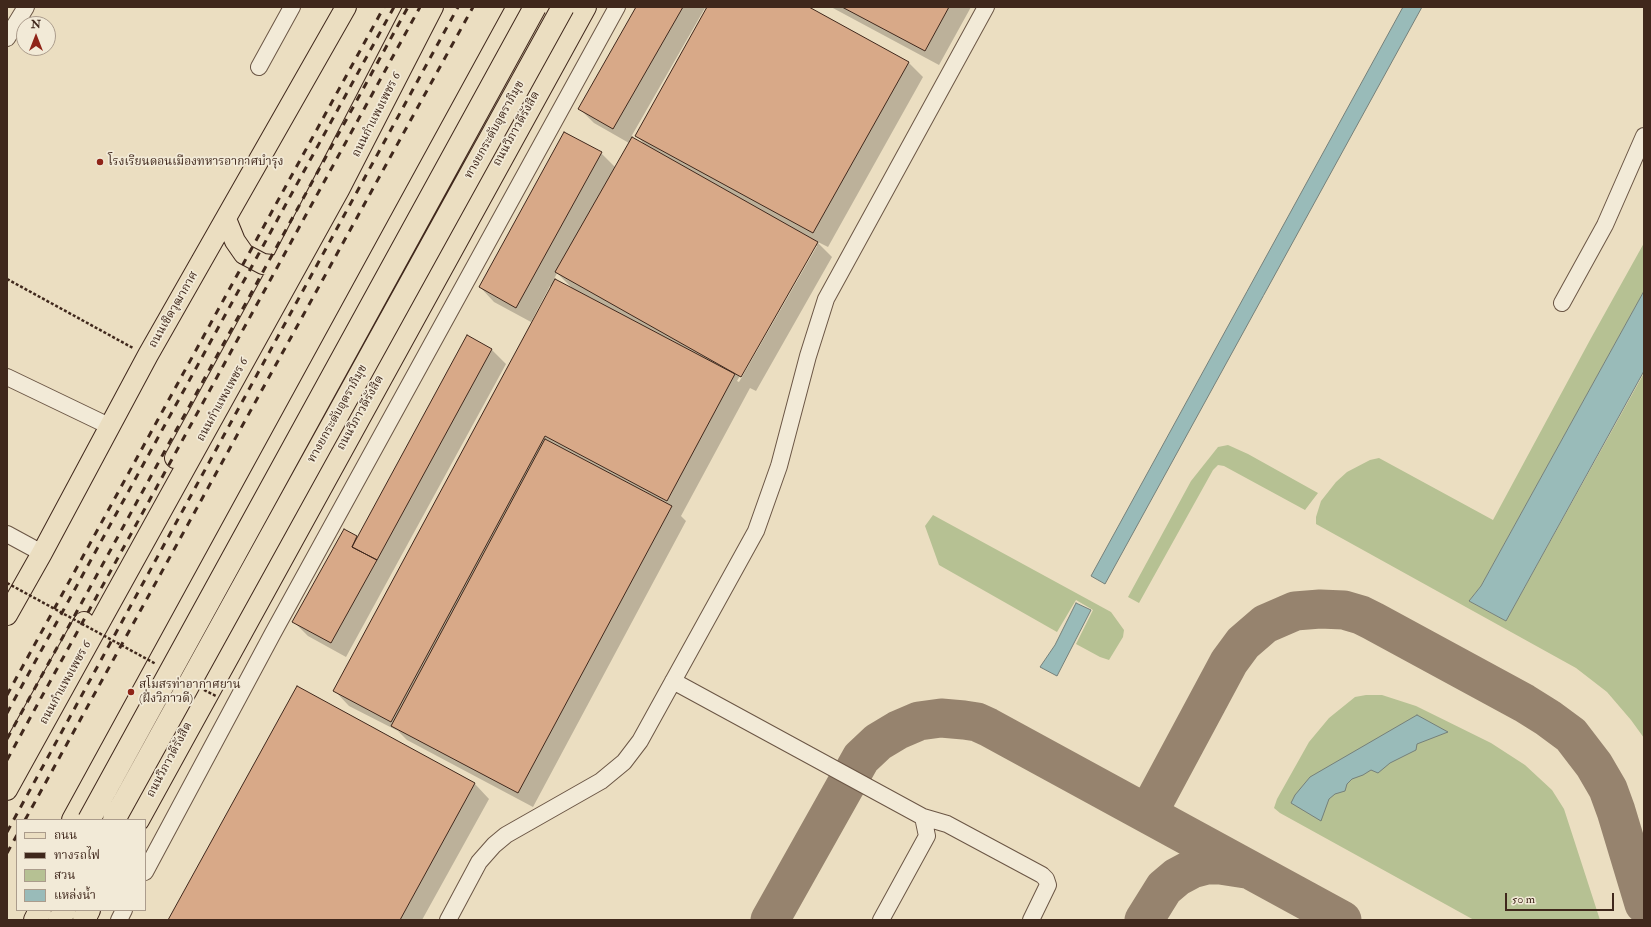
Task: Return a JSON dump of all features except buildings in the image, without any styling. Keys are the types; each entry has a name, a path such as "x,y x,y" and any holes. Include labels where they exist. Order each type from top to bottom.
{"highway":[{"path":"74,819 518,7"},
{"name":"ทางยกระดับอุตราภิมุข","path":"90,819 535,7"},
{"name":"ทางยกระดับอุตราภิมุข","path":"115,819 563,7"},
{"name":"ถนนวิภาวดีรังสิต","path":"139,819 584,7"},
{"path":"19,920 24,911"},
{"path":"35,920 40,911"},
{"path":"59,920 64,911"},
{"path":"84,920 89,911"}],"main road":[{"name":"ถนนเชิดวุฒากาศ","path":"7,615 35,549 109,426 346,7"},
{"name":"ถนนกำแพงเพชร 6","path":"7,759 116,566 280,266 414,7"},
{"name":"ถนนกำแพงเพชร 6","path":"7,790 335,196 433,7"},
{"path":"226,219 235,241 244,254 263,264 280,266"}],"lane":[{"path":"7,38 26,7"},
{"path":"259,67 292,7"},
{"path":"146,870 277,626 617,7"},
{"path":"448,920 479,862 494,845 506,835 601,781 624,762 640,741 756,531 779,466 808,356 828,295 986,7"},
{"path":"1562,303 1605,225 1644,136"},
{"path":"7,377 89,418 109,426"},
{"path":"7,534 35,549"},
{"path":"673,681 923,817 947,824 1042,875 1046,879 1048,885 1047,891 1030,920"},
{"path":"881,920 927,836 923,817"},
{"path":"119,920 124,911"}],"path":[{"path":"7,279 130,347"},
{"path":"7,583 160,666"},
{"path":"202,688 216,696"}],"green space":[{"path":"1644,243 1644,291 1481,586 1469,601 1506,621 1644,373 1644,738 1607,692 1576,668 1316,524 1316,517 1321,501 1336,482 1347,472 1370,460 1379,458 1493,520"},
{"path":"1228,445 1248,454 1318,493 1305,510 1224,466 1218,465 1213,470 1139,603 1128,597 1191,481 1218,447"},
{"path":"933,515 1111,612 1124,630 1123,637 1109,660 1100,657 1076,644 1093,610 1076,600 1057,632 939,565 925,526"},
{"path":"1382,695 1416,706 1491,743 1525,765 1552,790 1564,809 1600,920 1474,920 1280,813 1274,808 1277,799 1309,742 1329,718 1355,697"}],"water":[{"path":"1403,7 1422,7 1105,584 1091,576"},
{"path":"1644,291 1644,371 1506,621 1469,601 1481,586"},
{"path":"1076,603 1091,610 1057,676 1040,667 1055,645"},
{"path":"1417,715 1448,732 1417,744 1416,750 1390,763 1378,773 1371,770 1352,779 1347,784 1345,791 1335,794 1329,799 1321,821 1291,803 1295,795 1310,777"}],"taxiway":[{"path":"1148,813 1229,662 1243,643 1265,624 1295,611 1320,609 1344,610 1361,615 1373,621 1524,703 1571,735 1594,765 1608,789 1644,904"},
{"path":"770,920 861,758 878,742 898,730 919,721 941,718 977,722 988,727 1342,920"},
{"path":"1144,920 1164,888 1177,877 1192,869 1207,865 1220,865 1246,869"}],"railway":[{"path":"7,695 384,7"},
{"path":"7,713 394,7"},
{"path":"7,739 408,7"},
{"path":"7,760 420,7"},
{"path":"7,832 458,7"},
{"path":"26,819 473,7"},
{"path":"7,853 16,837"}],"place":[{"name":"โรงเรียนดอนเมืองทหารอากาศบำรุง","path":"100,162"},
{"name":"สโมสรท่าอากาศยาน (ฝั่งวิภาวดี)","path":"131,692"}]}
